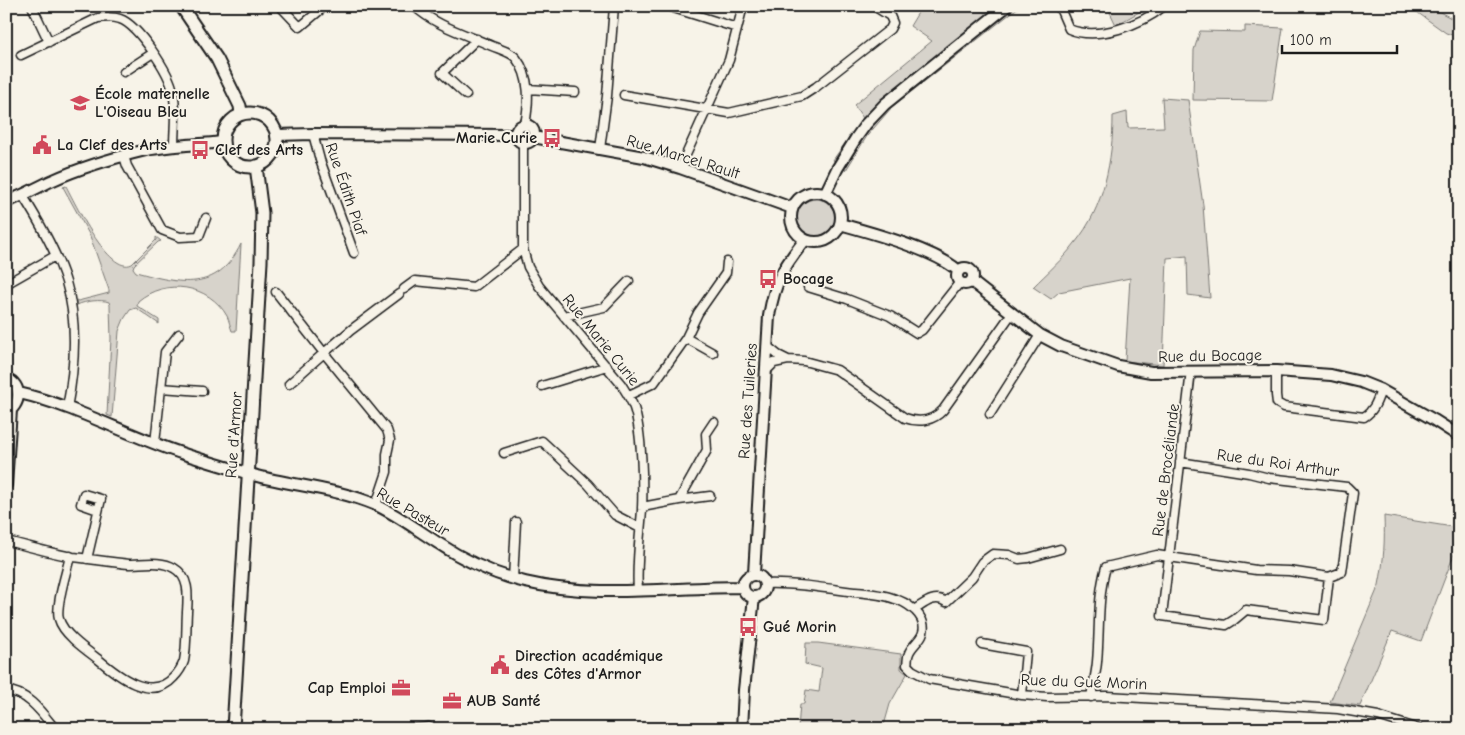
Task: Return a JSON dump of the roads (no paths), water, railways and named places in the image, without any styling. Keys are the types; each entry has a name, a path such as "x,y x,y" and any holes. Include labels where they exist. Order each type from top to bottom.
{"main road":[{"path":"182,6 217,59 240,106 241,114"},
{"path":"248,113 264,117 274,128 276,136 274,152 270,158 256,166 246,167 238,164 225,151 223,142 227,125 241,114 248,113"},
{"name":"Rue d'Armor","path":"233,729 261,262 262,213 256,166"}],"street":[{"path":"32,6 49,42"},
{"path":"280,6 300,27 325,6"},
{"path":"414,6 424,16 515,57 524,72 528,89 525,125"},
{"path":"600,149 607,96 614,6"},
{"path":"667,6 737,28"},
{"path":"680,168 729,60 743,6"},
{"path":"624,95 728,113 802,96 890,29 892,23 890,16 874,6"},
{"path":"825,194 837,169 856,138 885,104 1007,6"},
{"path":"1059,6 1069,29 1080,33 1112,31 1156,13 1164,6"},
{"path":"21,55 98,18 110,16 132,26 169,76 174,92 174,146"},
{"path":"466,96 442,73 477,39"},
{"path":"124,72 153,53"},
{"path":"528,89 575,92"},
{"path":"276,136 313,134 520,138 529,142 533,137 532,128 525,125 519,127 520,138"},
{"name":"Rue Édith Piaf","path":"313,134 320,160 354,252"},
{"name":"Rue Marcel Rault","path":"533,137 644,157 792,208"},
{"name":"Rue Marie Curie","path":"520,138 523,249 528,267 539,286 629,395 635,410 640,445 642,508 637,574 638,590"},
{"path":"6,202 23,196 52,180 124,156 146,150 174,146 223,142"},
{"path":"124,156 127,166 162,230 180,237 200,236 206,218"},
{"path":"815,193 825,194 838,206 840,224 830,238 822,242 804,240 792,226 792,208 798,200 806,195 815,193"},
{"path":"23,196 55,256 65,280 71,304 73,356 67,408"},
{"path":"840,224 929,254 958,271"},
{"name":"Rue des Tuileries","path":"754,574 769,316 776,283 785,264 804,240"},
{"path":"290,384 351,330 416,281 474,288 523,249"},
{"path":"6,284 55,256"},
{"path":"629,395 654,384 686,338 698,313 726,273 727,262"},
{"path":"963,268 970,269 973,274 971,281 964,284 960,282 957,278 958,271 963,268"},
{"path":"564,316 604,307 629,281"},
{"name":"Rue du Bocage","path":"971,281 1040,335 1074,351 1118,366 1151,372 1276,371 1331,375 1361,382 1381,390 1459,436"},
{"path":"808,287 847,299 890,316 917,333 922,330 960,282"},
{"path":"276,292 387,430 390,440 387,472 376,505"},
{"path":"765,372 774,364 788,360 804,361 837,370 905,418 928,420 943,410 1012,313"},
{"path":"154,443 165,352 179,334"},
{"path":"990,414 1040,335"},
{"path":"686,338 714,354"},
{"path":"767,346 788,360"},
{"path":"542,386 607,366"},
{"name":"Rue de Brocéliande","path":"1091,697 1097,663 1102,579 1106,567 1157,555 1169,557 1191,371"},
{"path":"1276,371 1276,395 1278,403 1284,407 1364,417 1370,414 1381,390"},
{"path":"6,378 14,383 19,393 17,403 8,412 6,485"},
{"path":"161,388 202,391"},
{"name":"Rue Pasteur","path":"19,393 67,408 183,454 248,473 360,499 376,505 398,516 439,544 470,562 498,575 564,588 609,591 742,587"},
{"path":"679,500 707,450 706,434 714,422"},
{"path":"504,453 542,441 588,484 615,515 640,528"},
{"name":"Rue du Roi Arthur","path":"1180,462 1249,473 1268,478 1347,486 1353,493 1342,572 1329,577"},
{"path":"642,508 710,496"},
{"path":"87,559 98,510"},
{"path":"513,578 516,522"},
{"path":"6,540 87,559 129,564 162,564 173,567 180,573 188,591 184,662 171,680 154,687 140,686 131,682 108,667 63,629 58,618 58,608 70,556"},
{"path":"765,584 825,588 884,596 897,599 914,610 928,600 942,599 946,602 972,577 982,562 993,554 1009,555 1019,559 1060,549"},
{"path":"1169,557 1256,570 1288,571 1329,577 1324,620 1246,610 1226,625 1162,616 1169,557"},
{"path":"754,574 762,578 765,584 763,592 754,597 748,595 742,587 746,577 754,574"},
{"path":"742,729 744,690 754,597"},
{"name":"Rue du Gué Morin","path":"914,610 924,624 923,633 908,654 907,665 912,670 929,679 1022,695 1047,697 1107,696 1338,709 1378,716 1419,729"},
{"path":"982,644 1026,652 1022,695"},
{"path":"6,691 20,694 26,698 54,729"},
{"path":"410,729 429,727 434,729"}],"place":[{"name":"École maternelle L'Oiseau Bleu","path":"80,103"},
{"name":"Marie Curie","path":"552,138"},
{"name":"La Clef des Arts","path":"42,145"},
{"name":"Clef des Arts","path":"200,150"},
{"name":"Bocage","path":"768,279"},
{"name":"Gué Morin","path":"748,627"},
{"name":"Direction académique des Côtes d'Armor","path":"500,665"},
{"name":"Cap Emploi","path":"401,688"},
{"name":"AUB Santé","path":"452,701"}]}
